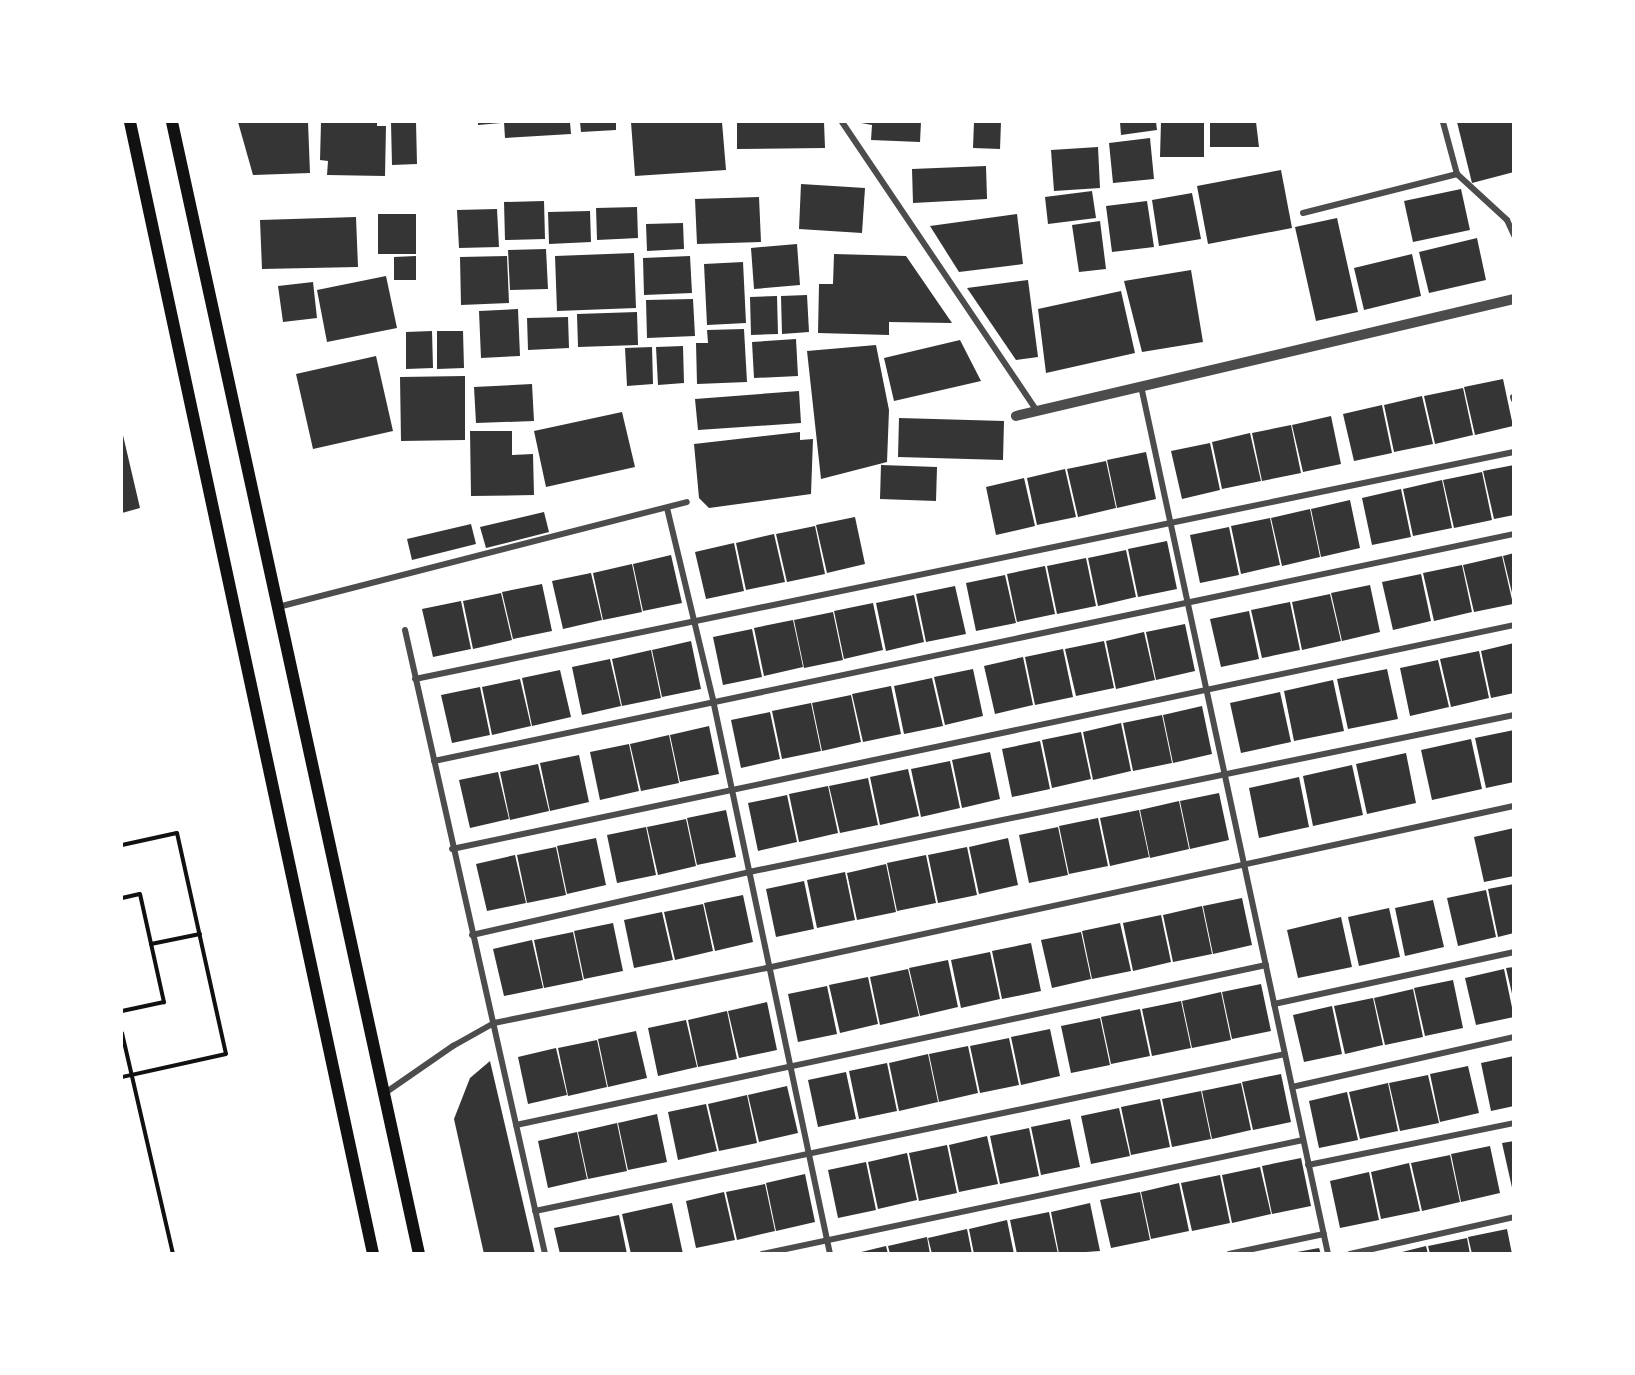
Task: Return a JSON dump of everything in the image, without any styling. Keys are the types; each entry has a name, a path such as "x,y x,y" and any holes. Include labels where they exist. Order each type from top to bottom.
{"main road":[{"path":"130,122 373,1254"},
{"path":"172,122 419,1254"}],"street":[{"path":"842,122 1037,411"},
{"path":"1443,122 1457,174 1507,220 1514,235"},
{"path":"1303,213 1457,174"},
{"path":"1016,416 1514,299"},
{"path":"1141,385 1328,1254"},
{"path":"415,679 693,619 1170,526 1514,452"},
{"path":"277,608 687,502"},
{"path":"667,508 713,700 767,968 831,1254"},
{"path":"434,761 713,700 1514,534"},
{"path":"453,849 1514,625"},
{"path":"405,630 545,1254"},
{"path":"472,935 749,872 1514,715"},
{"path":"385,1093 494,1023 767,968 1514,806"},
{"path":"1274,1004 1514,952"},
{"path":"516,1125 789,1069 1266,965"},
{"path":"1292,1087 1514,1038"},
{"path":"535,1211 808,1157 1286,1054"},
{"path":"1308,1165 1514,1123"},
{"path":"762,1254 1303,1140"},
{"path":"1350,1254 1514,1217"},
{"path":"1229,1254 1324,1234"}],"path":[{"path":"122,845 177,833 226,1054 122,1077"},
{"path":"122,898 140,894 164,1002 122,1011"},
{"path":"151,944 200,934"},
{"path":"122,1033 173,1254"}],"building":[{"path":"238,122 308,122 310,173 253,175"},
{"path":"321,122 377,122 377,126 386,126 385,176 327,175 328,161 320,160"},
{"path":"391,122 416,122 417,164 392,165"},
{"path":"478,122 501,122 501,123 478,125"},
{"path":"504,122 570,122 571,134 505,138"},
{"path":"580,122 616,122 616,130 581,132"},
{"path":"631,122 722,122 726,170 635,176"},
{"path":"737,122 824,122 825,148 737,149"},
{"path":"856,122 921,122 920,142 871,140 872,125"},
{"path":"974,122 1001,122 1000,149 973,148"},
{"path":"1120,122 1156,122 1157,130 1121,135"},
{"path":"1161,122 1204,122 1204,157 1160,157"},
{"path":"1210,122 1256,122 1259,147 1210,147"},
{"path":"1457,122 1514,122 1514,172 1472,183"},
{"path":"1150,138 1154,179 1113,183 1109,143"},
{"path":"1098,147 1100,188 1054,191 1051,150"},
{"path":"986,166 987,199 913,203 912,169"},
{"path":"1281,170 1292,228 1208,244 1197,186"},
{"path":"801,184 865,188 862,233 799,229"},
{"path":"1461,189 1470,230 1413,242 1404,201"},
{"path":"1092,191 1096,218 1048,224 1045,197"},
{"path":"1192,193 1201,239 1159,246 1152,200"},
{"path":"759,197 761,242 697,244 695,199"},
{"path":"544,201 545,239 505,240 504,202"},
{"path":"1147,201 1154,247 1112,252 1106,206"},
{"path":"637,207 638,238 597,240 596,208"},
{"path":"497,209 499,247 459,248 457,210"},
{"path":"590,211 591,242 549,244 548,212"},
{"path":"378,214 416,214 416,254 378,254"},
{"path":"1017,214 1023,264 959,272 930,226"},
{"path":"356,217 358,267 262,269 260,220"},
{"path":"1337,218 1358,312 1316,321 1295,227"},
{"path":"1100,221 1106,269 1079,272 1072,225"},
{"path":"683,223 684,249 647,251 646,224"},
{"path":"1477,238 1486,280 1429,293 1419,252"},
{"path":"797,244 800,285 754,289 751,248"},
{"path":"546,249 548,289 510,290 508,250"},
{"path":"634,253 636,308 557,311 555,256"},
{"path":"834,254 906,256 952,323 889,322 889,335 818,333 819,284 833,284"},
{"path":"1412,254 1421,296 1364,310 1354,268"},
{"path":"416,256 416,280 394,280 394,257"},
{"path":"507,256 509,303 461,305 460,257"},
{"path":"690,256 692,293 644,295 643,258"},
{"path":"743,262 746,323 707,325 704,264"},
{"path":"1191,270 1203,342 1142,352 1124,281"},
{"path":"386,276 397,328 327,342 317,290"},
{"path":"1028,280 1038,357 1016,360 967,288"},
{"path":"313,282 317,318 283,322 278,286"},
{"path":"1121,291 1135,353 1046,373 1038,309"},
{"path":"807,295 809,332 782,334 781,296"},
{"path":"777,296 778,334 751,335 750,297"},
{"path":"693,299 695,336 647,338 646,300"},
{"path":"518,309 520,356 481,358 479,311"},
{"path":"637,312 638,345 578,347 577,314"},
{"path":"568,317 569,348 528,350 527,318"},
{"path":"744,329 747,382 697,384 696,343 708,343 707,330"},
{"path":"432,331 433,368 406,369 406,332"},
{"path":"437,331 463,331 464,368 437,369"},
{"path":"796,339 798,376 754,378 752,342"},
{"path":"960,340 981,381 894,401 884,358"},
{"path":"876,345 889,410 887,462 821,479 807,351"},
{"path":"683,346 684,383 658,385 656,347"},
{"path":"652,347 653,384 627,386 625,348"},
{"path":"376,356 393,431 313,449 296,374"},
{"path":"465,376 465,440 401,441 400,377"},
{"path":"1503,379 1513,426 1475,435 1464,387"},
{"path":"532,384 534,421 476,423 474,387"},
{"path":"1463,388 1473,435 1435,444 1424,396"},
{"path":"799,391 801,423 698,430 695,399"},
{"path":"1422,396 1433,444 1394,452 1384,405"},
{"path":"1382,405 1392,453 1354,461 1343,414"},
{"path":"622,412 635,467 546,487 534,431"},
{"path":"1331,416 1341,464 1303,472 1292,425"},
{"path":"899,418 1004,421 1003,460 898,457"},
{"path":"1291,425 1301,473 1262,481 1252,433"},
{"path":"122,431 140,508 122,513"},
{"path":"470,431 512,431 512,455 533,454 534,495 471,496"},
{"path":"800,432 800,440 813,439 811,494 709,508 699,498 694,444"},
{"path":"1250,433 1261,481 1222,489 1212,442"},
{"path":"1210,443 1220,490 1182,499 1171,451"},
{"path":"1146,452 1156,499 1117,508 1107,460"},
{"path":"1106,461 1116,508 1078,517 1067,469"},
{"path":"881,465 937,467 936,501 880,499"},
{"path":"1514,465 1514,515 1494,519 1483,471"},
{"path":"1065,469 1076,517 1037,525 1027,478"},
{"path":"1482,472 1492,520 1454,528 1443,480"},
{"path":"1024,478 1035,526 996,535 986,487"},
{"path":"1442,480 1452,528 1413,536 1403,489"},
{"path":"1401,489 1411,537 1372,545 1362,498"},
{"path":"1350,500 1360,548 1321,557 1311,509"},
{"path":"1310,509 1320,557 1282,566 1271,518"},
{"path":"544,512 549,532 486,548 480,527"},
{"path":"855,517 865,564 827,573 816,525"},
{"path":"1270,518 1280,565 1241,574 1231,526"},
{"path":"471,524 476,544 412,560 407,539"},
{"path":"815,526 825,574 787,582 776,534"},
{"path":"1229,527 1239,575 1200,583 1190,535"},
{"path":"774,534 785,582 746,590 736,543"},
{"path":"1167,541 1177,589 1138,597 1128,549"},
{"path":"734,543 744,591 706,599 695,552"},
{"path":"1126,550 1136,597 1098,606 1088,558"},
{"path":"1514,553 1514,597 1513,597 1503,556"},
{"path":"671,555 682,603 643,611 633,564"},
{"path":"1502,556 1513,604 1474,612 1463,565"},
{"path":"1086,558 1096,606 1057,614 1047,566"},
{"path":"632,564 642,612 603,620 593,573"},
{"path":"1462,565 1472,612 1434,621 1423,573"},
{"path":"1045,566 1055,614 1017,622 1007,574"},
{"path":"591,573 602,620 563,629 552,581"},
{"path":"1421,574 1431,621 1393,630 1382,582"},
{"path":"1005,575 1016,623 976,631 966,583"},
{"path":"542,584 552,631 513,639 502,592"},
{"path":"1370,585 1380,632 1342,641 1331,593"},
{"path":"955,586 966,634 926,642 916,594"},
{"path":"501,593 512,640 473,649 463,601"},
{"path":"1330,594 1341,641 1302,650 1292,602"},
{"path":"914,595 924,642 886,651 876,603"},
{"path":"461,601 471,649 433,657 422,609"},
{"path":"1290,602 1300,650 1262,658 1251,610"},
{"path":"873,603 883,650 844,659 834,611"},
{"path":"1249,611 1259,659 1221,667 1210,619"},
{"path":"833,612 843,660 804,668 794,620"},
{"path":"793,620 803,667 764,676 754,628"},
{"path":"1185,624 1195,671 1156,680 1146,632"},
{"path":"752,629 762,677 723,685 713,637"},
{"path":"1144,632 1155,680 1116,689 1106,641"},
{"path":"691,641 701,689 662,697 652,650"},
{"path":"1104,641 1114,688 1076,696 1065,649"},
{"path":"1514,643 1514,693 1491,698 1481,651"},
{"path":"1063,649 1073,697 1035,705 1025,657"},
{"path":"651,650 661,698 622,706 612,659"},
{"path":"1479,651 1489,698 1451,707 1440,659"},
{"path":"1023,657 1033,705 995,714 984,666"},
{"path":"610,659 621,706 582,715 572,667"},
{"path":"1438,660 1449,707 1410,716 1400,668"},
{"path":"973,669 983,716 945,725 934,677"},
{"path":"1387,669 1398,719 1348,729 1337,679"},
{"path":"560,670 571,717 532,726 522,678"},
{"path":"932,678 943,726 904,734 894,686"},
{"path":"520,679 531,726 492,735 482,687"},
{"path":"1333,680 1344,731 1294,741 1284,691"},
{"path":"891,686 901,734 863,742 852,694"},
{"path":"480,687 490,735 452,743 441,695"},
{"path":"1280,692 1291,742 1241,753 1230,703"},
{"path":"851,695 861,742 822,751 812,703"},
{"path":"811,703 821,751 782,759 772,711"},
{"path":"1202,706 1212,754 1173,763 1163,715"},
{"path":"770,712 780,759 741,768 731,720"},
{"path":"1162,715 1172,763 1133,771 1123,723"},
{"path":"1121,723 1131,771 1093,780 1083,732"},
{"path":"709,726 719,774 680,782 670,735"},
{"path":"1514,730 1514,782 1486,788 1475,738"},
{"path":"1081,732 1091,779 1052,788 1042,740"},
{"path":"669,735 679,783 641,791 630,744"},
{"path":"1471,739 1482,789 1432,800 1421,750"},
{"path":"1040,741 1050,789 1012,797 1002,749"},
{"path":"629,744 639,791 600,800 590,752"},
{"path":"990,752 1000,799 962,808 952,760"},
{"path":"1406,753 1416,803 1367,814 1356,764"},
{"path":"579,755 589,802 550,811 540,763"},
{"path":"950,761 960,808 921,817 911,769"},
{"path":"538,764 549,811 510,820 500,772"},
{"path":"1352,765 1363,815 1313,826 1303,776"},
{"path":"908,769 919,816 880,825 870,777"},
{"path":"498,772 509,819 470,828 459,780"},
{"path":"1299,777 1309,827 1259,838 1249,788"},
{"path":"868,778 878,825 840,833 829,786"},
{"path":"828,786 838,833 799,842 789,794"},
{"path":"1219,793 1229,840 1190,849 1180,801"},
{"path":"787,795 797,842 758,851 748,803"},
{"path":"1179,801 1189,849 1150,858 1140,810"},
{"path":"726,810 736,857 697,865 687,818"},
{"path":"1139,810 1149,857 1110,866 1100,818"},
{"path":"1098,818 1108,866 1069,874 1059,826"},
{"path":"686,819 696,866 658,875 647,827"},
{"path":"646,827 656,875 617,883 607,835"},
{"path":"1058,827 1068,875 1029,883 1019,835"},
{"path":"1514,828 1514,876 1484,882 1474,837"},
{"path":"596,838 606,885 567,894 557,846"},
{"path":"1008,838 1018,885 979,894 969,847"},
{"path":"556,847 566,895 527,903 517,855"},
{"path":"967,847 977,895 938,903 928,855"},
{"path":"515,855 526,903 487,911 476,864"},
{"path":"926,855 936,903 897,911 887,863"},
{"path":"886,864 896,912 857,920 847,873"},
{"path":"845,872 855,920 817,928 807,880"},
{"path":"804,881 814,929 776,937 766,889"},
{"path":"1514,884 1514,933 1498,937 1488,889"},
{"path":"1486,890 1496,937 1458,946 1447,898"},
{"path":"743,895 753,942 715,951 704,903"},
{"path":"1242,898 1252,945 1213,954 1203,906"},
{"path":"1433,900 1444,947 1405,956 1395,908"},
{"path":"703,904 713,951 675,960 664,912"},
{"path":"1202,906 1212,954 1173,962 1163,915"},
{"path":"1389,908 1400,957 1359,966 1348,917"},
{"path":"662,912 673,960 634,968 624,920"},
{"path":"1161,915 1171,962 1133,971 1123,923"},
{"path":"1341,917 1352,967 1298,978 1287,930"},
{"path":"613,923 623,971 584,979 574,931"},
{"path":"1120,923 1131,971 1092,979 1082,931"},
{"path":"573,932 583,980 544,988 534,940"},
{"path":"1081,932 1091,979 1052,988 1041,940"},
{"path":"532,940 543,988 504,996 493,949"},
{"path":"1031,943 1041,991 1002,999 992,951"},
{"path":"990,952 1000,999 961,1008 951,960"},
{"path":"948,960 958,1007 920,1016 909,968"},
{"path":"1514,967 1514,998 1513,998 1506,968"},
{"path":"908,969 919,1016 880,1025 870,977"},
{"path":"1504,969 1514,1017 1476,1025 1465,978"},
{"path":"868,977 878,1024 840,1033 829,985"},
{"path":"1453,980 1463,1028 1425,1036 1414,988"},
{"path":"1261,984 1271,1031 1232,1039 1222,992"},
{"path":"827,986 837,1034 798,1042 788,994"},
{"path":"1413,989 1423,1037 1385,1045 1374,998"},
{"path":"1221,992 1231,1040 1192,1048 1182,1001"},
{"path":"1373,998 1383,1045 1345,1054 1334,1006"},
{"path":"1181,1001 1191,1048 1152,1056 1142,1009"},
{"path":"767,1002 777,1050 739,1058 728,1011"},
{"path":"1332,1006 1342,1054 1304,1062 1293,1015"},
{"path":"1140,1009 1150,1056 1111,1064 1101,1017"},
{"path":"727,1011 737,1059 698,1067 688,1020"},
{"path":"1100,1018 1110,1065 1071,1073 1061,1026"},
{"path":"686,1020 697,1067 658,1076 648,1028"},
{"path":"1050,1029 1060,1076 1021,1085 1011,1037"},
{"path":"636,1031 647,1078 608,1087 598,1039"},
{"path":"1009,1038 1019,1085 980,1093 970,1046"},
{"path":"597,1040 607,1087 568,1096 558,1048"},
{"path":"968,1046 978,1093 939,1102 929,1054"},
{"path":"556,1048 567,1095 528,1104 518,1057"},
{"path":"928,1054 938,1102 899,1111 889,1063"},
{"path":"1514,1056 1514,1106 1491,1111 1481,1063"},
{"path":"490,1061 535,1254 484,1254 454,1119 470,1078"},
{"path":"887,1063 897,1111 859,1119 849,1071"},
{"path":"1468,1066 1479,1113 1440,1122 1430,1074"},
{"path":"846,1072 856,1119 818,1127 808,1080"},
{"path":"1281,1074 1291,1122 1253,1130 1242,1082"},
{"path":"1428,1075 1439,1123 1400,1131 1389,1083"},
{"path":"1241,1083 1251,1130 1212,1139 1202,1091"},
{"path":"1388,1083 1398,1131 1360,1139 1349,1092"},
{"path":"787,1086 798,1133 759,1142 748,1095"},
{"path":"1201,1091 1211,1139 1172,1147 1162,1099"},
{"path":"1347,1092 1358,1140 1319,1148 1309,1101"},
{"path":"747,1095 757,1143 719,1151 708,1104"},
{"path":"1160,1099 1170,1147 1131,1155 1121,1107"},
{"path":"706,1104 717,1151 678,1160 668,1112"},
{"path":"1119,1108 1130,1156 1091,1164 1081,1116"},
{"path":"657,1114 667,1162 628,1170 618,1123"},
{"path":"1070,1119 1080,1167 1041,1175 1031,1127"},
{"path":"617,1123 627,1171 588,1179 578,1132"},
{"path":"1029,1128 1039,1176 1000,1184 990,1136"},
{"path":"577,1132 587,1179 548,1188 538,1141"},
{"path":"987,1136 998,1184 959,1192 949,1145"},
{"path":"1514,1141 1514,1191 1513,1192 1502,1143"},
{"path":"947,1145 957,1193 919,1201 909,1153"},
{"path":"1490,1146 1500,1193 1461,1202 1451,1154"},
{"path":"907,1153 917,1200 878,1209 868,1162"},
{"path":"1450,1155 1460,1202 1422,1211 1411,1163"},
{"path":"1301,1158 1311,1206 1272,1214 1262,1166"},
{"path":"866,1162 876,1210 838,1218 828,1170"},
{"path":"1409,1163 1420,1211 1381,1219 1371,1172"},
{"path":"1260,1167 1271,1214 1232,1223 1222,1175"},
{"path":"1369,1172 1379,1220 1340,1228 1330,1181"},
{"path":"805,1174 815,1222 776,1231 766,1183"},
{"path":"1220,1175 1230,1223 1192,1231 1181,1183"},
{"path":"1179,1183 1189,1231 1151,1239 1141,1192"},
{"path":"765,1184 775,1231 737,1240 726,1192"},
{"path":"724,1192 735,1240 696,1248 686,1201"},
{"path":"1140,1192 1150,1240 1111,1248 1100,1200"},
{"path":"672,1203 683,1254 631,1254 622,1214"},
{"path":"1090,1203 1100,1251 1059,1254 1051,1212"},
{"path":"1049,1212 1058,1254 1017,1254 1010,1220"},
{"path":"619,1215 627,1254 560,1254 554,1228"},
{"path":"1007,1220 1014,1254 974,1254 969,1229"},
{"path":"967,1229 972,1254 932,1254 928,1238"},
{"path":"1507,1229 1512,1254 1472,1254 1468,1237"},
{"path":"927,1237 930,1254 890,1254 888,1246"},
{"path":"1467,1238 1470,1254 1430,1254 1428,1246"},
{"path":"886,1246 888,1254 857,1254 857,1253"},
{"path":"1426,1246 1428,1254 1398,1254 1398,1253"},
{"path":"1319,1248 1321,1254 1297,1254 1297,1252"}]}
